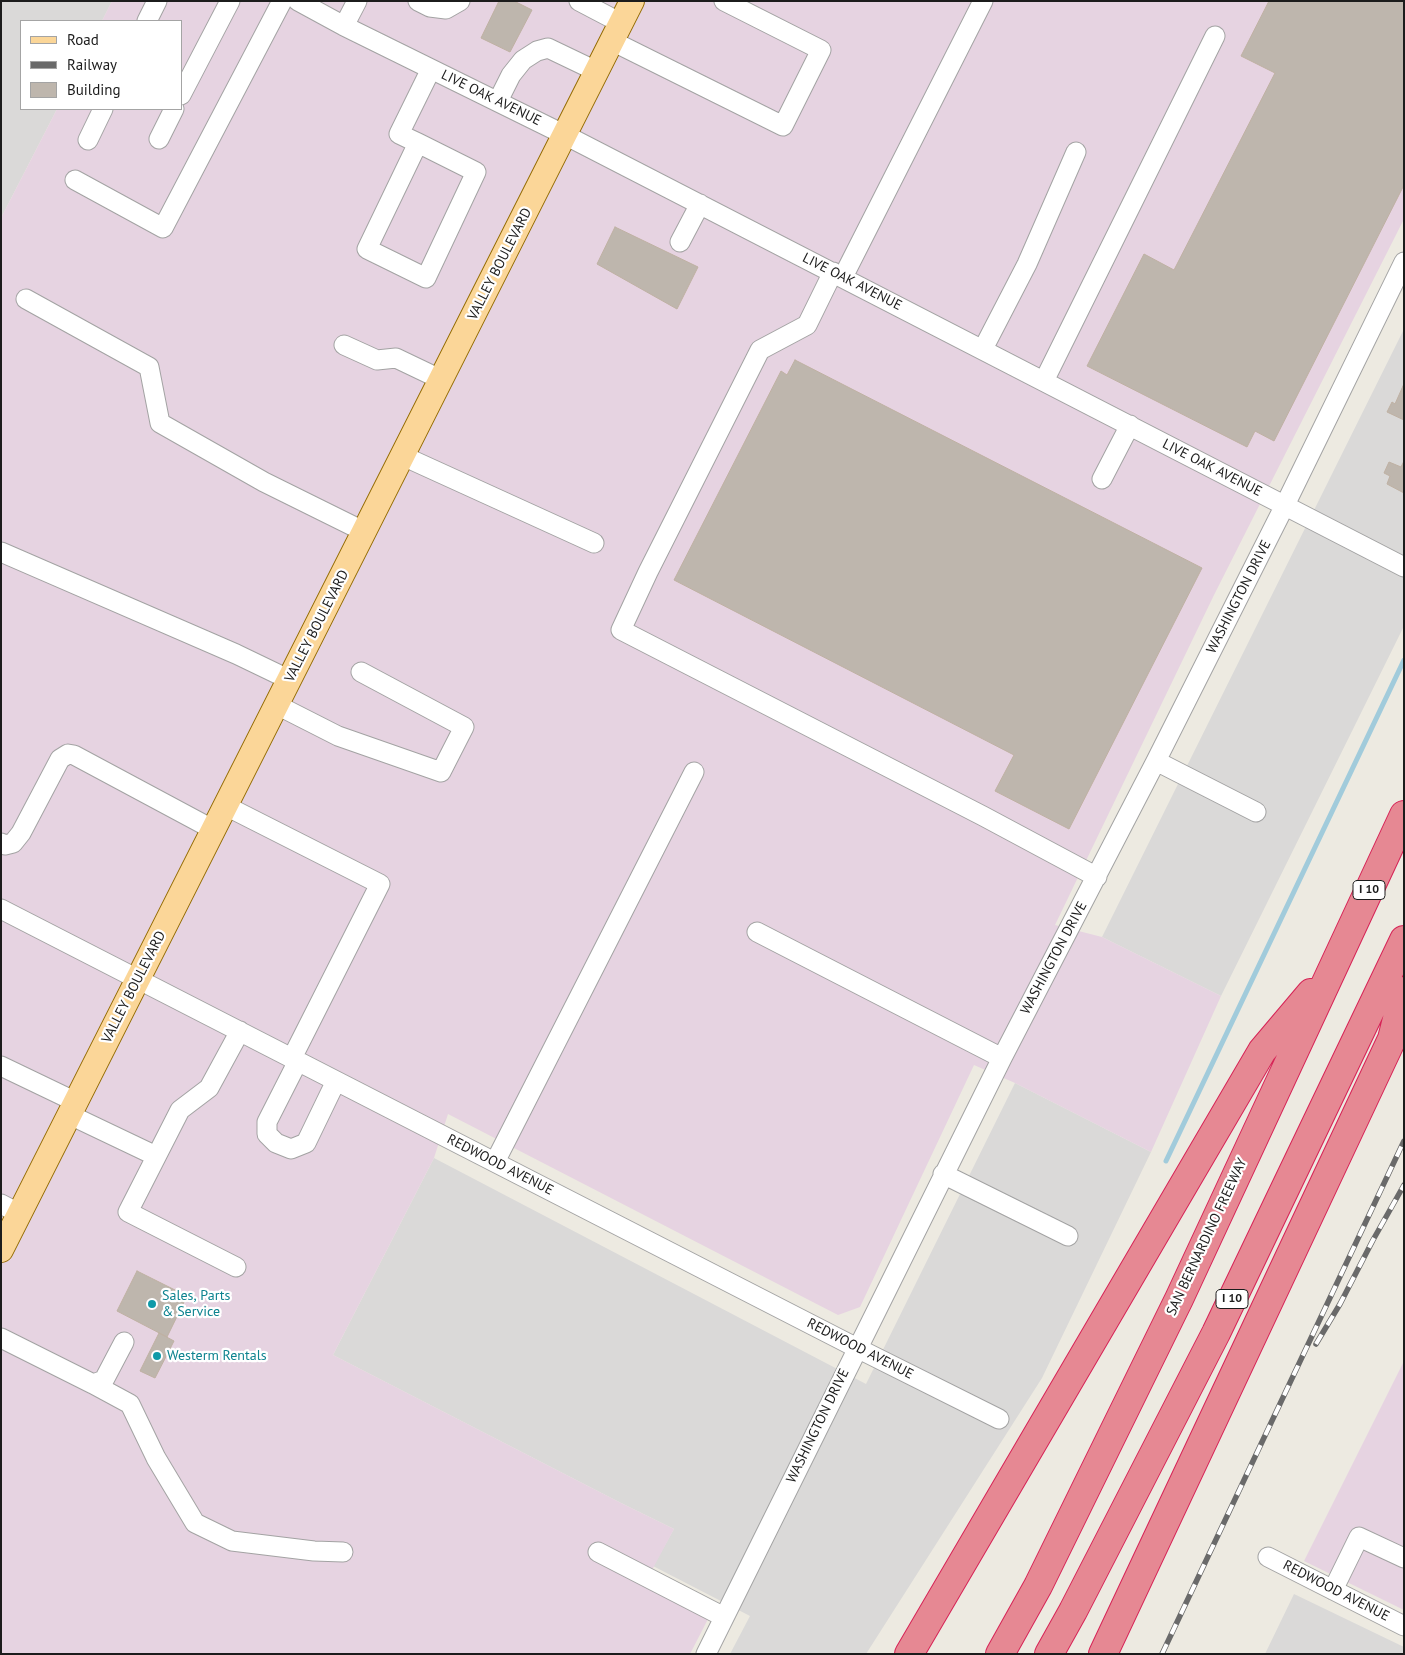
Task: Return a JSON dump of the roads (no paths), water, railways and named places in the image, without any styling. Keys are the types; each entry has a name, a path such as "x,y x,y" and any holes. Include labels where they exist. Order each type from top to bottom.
{"highway":[{"name":"SAN BERNARDINO FREEWAY","path":"1000,1654 1038,1586 1170,1316 1404,815"},
{"name":"I 10","path":"1048,1654 1073,1611 1216,1333 1404,940"},
{"path":"909,1654 1262,1051 1334,965"},
{"path":"1103,1654 1392,1039 1404,991"}],"main road":[{"name":"VALLEY BOULEVARD","path":"1,1250 10,1209 73,1109 632,1"}],"street":[{"path":"148,20 157,1"},
{"path":"182,93 230,1"},
{"path":"75,180 163,228 282,1"},
{"name":"LIVE OAK AVENUE","path":"298,1 344,26 565,135 1404,566"},
{"path":"344,26 357,1"},
{"path":"418,1 430,7 446,9 460,1"},
{"path":"579,1 617,32 783,126 821,50 724,1"},
{"path":"983,1 838,275 807,325 760,350 648,572 621,630 983,816 1097,877"},
{"path":"1044,381 1215,36"},
{"path":"498,101 517,67 523,60 538,51 548,48 596,71"},
{"path":"418,143 367,249 426,278 476,172 418,143 399,134 431,69"},
{"path":"88,140 103,110"},
{"path":"159,139 174,110"},
{"path":"983,349 1027,264 1076,152"},
{"path":"680,242 700,204"},
{"name":"WASHINGTON DRIVE","path":"706,1654 856,1348 1002,1058 1156,761 1285,505 1404,262"},
{"path":"26,299 149,367 160,423 264,482 365,532"},
{"path":"344,345 376,360 396,358 442,380"},
{"path":"1102,479 1130,425"},
{"path":"403,456 594,544"},
{"path":"1,552 236,654 290,680"},
{"path":"277,704 338,736 441,772 464,727 361,672"},
{"path":"1,843 5,845 13,843 21,833 60,758 68,754 74,755 214,830"},
{"path":"1156,761 1256,812"},
{"path":"495,1162 694,772"},
{"path":"226,806 380,884 295,1059 267,1122 267,1134 276,1143 292,1149 306,1143 336,1081"},
{"name":"REDWOOD AVENUE","path":"1,909 856,1348 999,1419"},
{"path":"757,932 1002,1058"},
{"path":"236,1267 128,1212 180,1110 209,1088 240,1031"},
{"path":"1,1066 28,1079 73,1109 156,1156"},
{"path":"944,1174 1068,1236"},
{"path":"1,1338 130,1404 156,1458 196,1523 232,1541 314,1551 344,1552"},
{"path":"93,1384 104,1380 124,1342"},
{"path":"1333,1590 1359,1537 1404,1558"},
{"path":"598,1552 724,1617"},
{"name":"REDWOOD AVENUE","path":"1268,1557 1404,1626"}],"waterway":[{"path":"1166,1161 1404,660"}],"railway":[{"path":"1162,1654 1404,1141"},
{"path":"1316,1344 1340,1304 1404,1185"}],"place":[{"name":"Sales, Parts & Service","path":"152,1304"},
{"name":"Westerm Rentals","path":"157,1356"}]}
